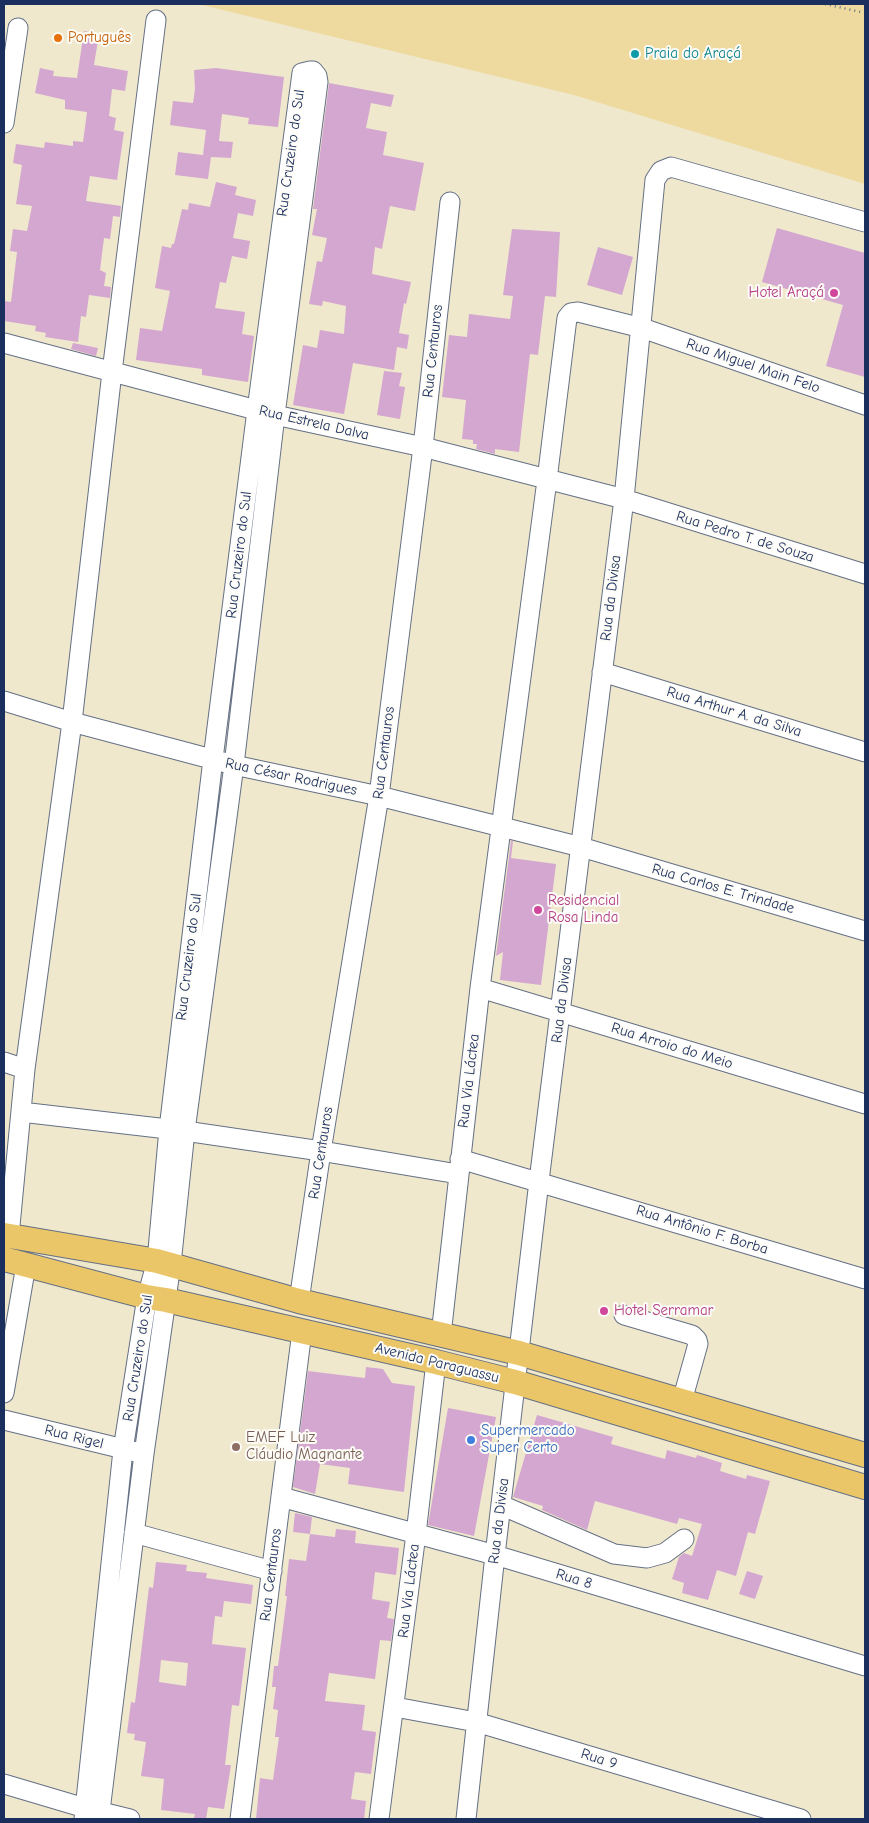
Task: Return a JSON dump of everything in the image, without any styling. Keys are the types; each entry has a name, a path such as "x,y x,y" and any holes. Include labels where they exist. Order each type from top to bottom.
{"main road":[{"name":"Avenida Paraguassu","path":"6,1235 164,1263 299,1302 519,1353 865,1455"},
{"name":"Avenida Paraguassu","path":"15,1262 157,1298 515,1382 865,1487"}],"street":[{"path":"6,1235 72,722 112,372 156,20"},
{"path":"4,123 18,28"},
{"name":"Rua Cruzeiro do Sul","path":"92,1815 123,1450 164,1263 177,1130 193,923 213,759 257,410 296,184 318,82 318,76 310,70 302,74 296,184 275,415 234,765 212,927 177,1130"},
{"name":"Rua da Divisa","path":"466,1819 515,1382 624,499 655,180 661,171 671,167 865,222"},
{"name":"Rua Centauros","path":"299,1302 379,796 450,202"},
{"name":"Rua Miguel Main Felo","path":"547,480 567,318 572,313 578,312 642,328 865,405"},
{"name":"Rua Estrela Dalva","path":"4,343 275,415 422,447 624,499"},
{"name":"Rua Via Láctea","path":"441,1335 480,988 547,480"},
{"name":"Rua Pedro T. de Souza","path":"624,499 865,574"},
{"path":"242,526 262,529"},
{"name":"Rua Arthur A. da Silva","path":"602,672 865,752"},
{"name":"Rua César Rodrigues","path":"4,701 72,722 234,765 379,796 580,847"},
{"name":"Rua Carlos E. Trindade","path":"580,847 865,930"},
{"path":"193,923 212,927"},
{"name":"Rua Arroio do Meio","path":"480,988 865,1104"},
{"path":"4,1062 26,1069"},
{"name":"Rua Antônio F. Borba","path":"21,1112 177,1130 322,1151 459,1167 540,1181 865,1279"},
{"path":"4,1392 15,1262"},
{"name":"Rua Cruzeiro do Sul","path":"92,1815 144,1454 157,1298"},
{"path":"624,1315 692,1336 696,1340 698,1344 682,1401"},
{"name":"Rua Centauros","path":"240,1819 302,1331"},
{"name":"Rua Via Láctea","path":"379,1819 395,1707 436,1362"},
{"name":"Rua Rigel","path":"4,1420 144,1454"},
{"name":"Rua 8","path":"281,1497 495,1556 865,1666"},
{"path":"501,1505 614,1554 647,1558 665,1553 684,1539"},
{"path":"134,1533 272,1571"},
{"name":"Rua 9","path":"395,1707 476,1722 801,1819"},
{"path":"4,1784 92,1815 130,1819"}],"path":[{"path":"825,4 865,13"}],"sand":[{"name":"Praia do Araçá","path":"198,4 865,4 865,184 574,95"}],"building":[{"path":"84,31 99,34 94,65 128,71 125,91 112,89 109,116 116,118 114,130 124,132 117,180 90,176 86,201 121,206 120,217 113,216 110,239 104,238 100,270 106,273 104,286 111,287 110,298 89,295 86,317 81,316 78,342 45,337 46,333 35,331 36,326 4,321 4,301 11,302 17,252 10,251 13,229 27,231 32,206 16,204 22,165 13,163 16,144 44,148 45,142 73,146 73,141 83,142 87,112 65,109 65,100 35,93 40,68 54,71 53,76 77,78"},
{"path":"216,68 284,77 278,127 248,124 249,118 222,114 219,141 233,142 231,158 211,157 208,179 175,175 178,152 203,155 206,130 170,125 173,101 193,103 195,89 194,70"},
{"path":"329,83 394,95 391,107 371,103 366,128 387,132 383,155 424,163 415,211 390,206 382,249 375,247 372,274 411,282 406,304 404,303 399,333 409,335 407,349 397,347 394,370 353,363 344,414 293,405 303,345 317,348 320,330 344,334 346,306 323,301 322,306 309,304 317,261 322,262 327,238 312,235 317,209 313,209"},
{"path":"216,182 237,187 235,195 256,200 253,216 238,213 233,238 250,241 247,259 232,256 226,283 220,282 215,308 245,312 242,334 254,336 248,382 202,375 202,369 136,360 140,328 162,331 170,291 155,288 162,246 171,248 172,244 174,244 182,209 188,210 189,203 210,207"},
{"name":"Hotel Araçá","path":"777,228 865,253 865,377 826,366 843,305 762,282"},
{"path":"512,229 560,232 556,297 545,296 538,355 530,354 519,452 495,449 495,454 476,449 477,444 473,444 473,440 462,439 466,400 442,397 449,335 467,337 469,314 510,319 513,296 503,295"},
{"path":"598,247 633,257 622,295 587,285"},
{"path":"73,343 98,348 96,356 71,349"},
{"path":"384,371 402,373 399,386 405,387 400,419 377,415"},
{"path":"511,841 513,841 511,858 556,864 541,985 500,980 503,952 496,956"},
{"path":"366,1367 383,1369 392,1383 415,1386 404,1492 348,1484 350,1468 320,1464 315,1494 293,1487 308,1371 365,1378"},
{"path":"448,1408 496,1417 474,1536 428,1525"},
{"path":"537,1415 613,1437 611,1444 665,1459 667,1450 696,1458 697,1455 722,1463 720,1471 746,1479 747,1475 770,1481 755,1534 748,1532 736,1576 717,1570 708,1600 682,1593 684,1583 672,1579 679,1557 684,1553 692,1556 702,1524 679,1518 677,1524 595,1501 587,1530 542,1510 543,1506 513,1497"},
{"path":"295,1513 312,1517 310,1534 293,1532"},
{"path":"336,1529 356,1531 355,1543 399,1548 396,1575 375,1572 372,1599 390,1602 387,1618 394,1619 391,1641 380,1640 375,1679 329,1673 325,1701 365,1705 362,1730 376,1732 371,1774 355,1772 351,1799 366,1801 364,1819 256,1819 260,1778 273,1780 279,1737 275,1737 278,1710 273,1709 276,1687 272,1687 274,1666 278,1666 287,1596 285,1596 289,1559 306,1561 310,1534 335,1537"},
{"path":"156,1562 187,1565 186,1571 207,1573 206,1578 253,1585 251,1604 224,1601 222,1617 215,1616 212,1644 246,1648 239,1706 232,1705 225,1765 231,1765 224,1809 208,1807 206,1819 194,1818 195,1814 161,1810 164,1779 141,1776 146,1742 134,1740 135,1734 127,1733 131,1702 135,1703 149,1587 153,1588","holes":["161,1660 188,1663 186,1686 159,1682"]},
{"path":"747,1571 763,1576 755,1599 739,1594"}],"place":[{"name":"Português","path":"58,38"},
{"name":"Praia do Araçá","path":"635,54"},
{"name":"Hotel Araçá","path":"834,293"},
{"name":"Residencial Rosa Linda","path":"538,910"},
{"name":"Hotel Serramar","path":"604,1311"},
{"name":"Supermercado Super Certo","path":"471,1440"},
{"name":"EMEF Luiz Cláudio Magnante","path":"236,1447"}]}
